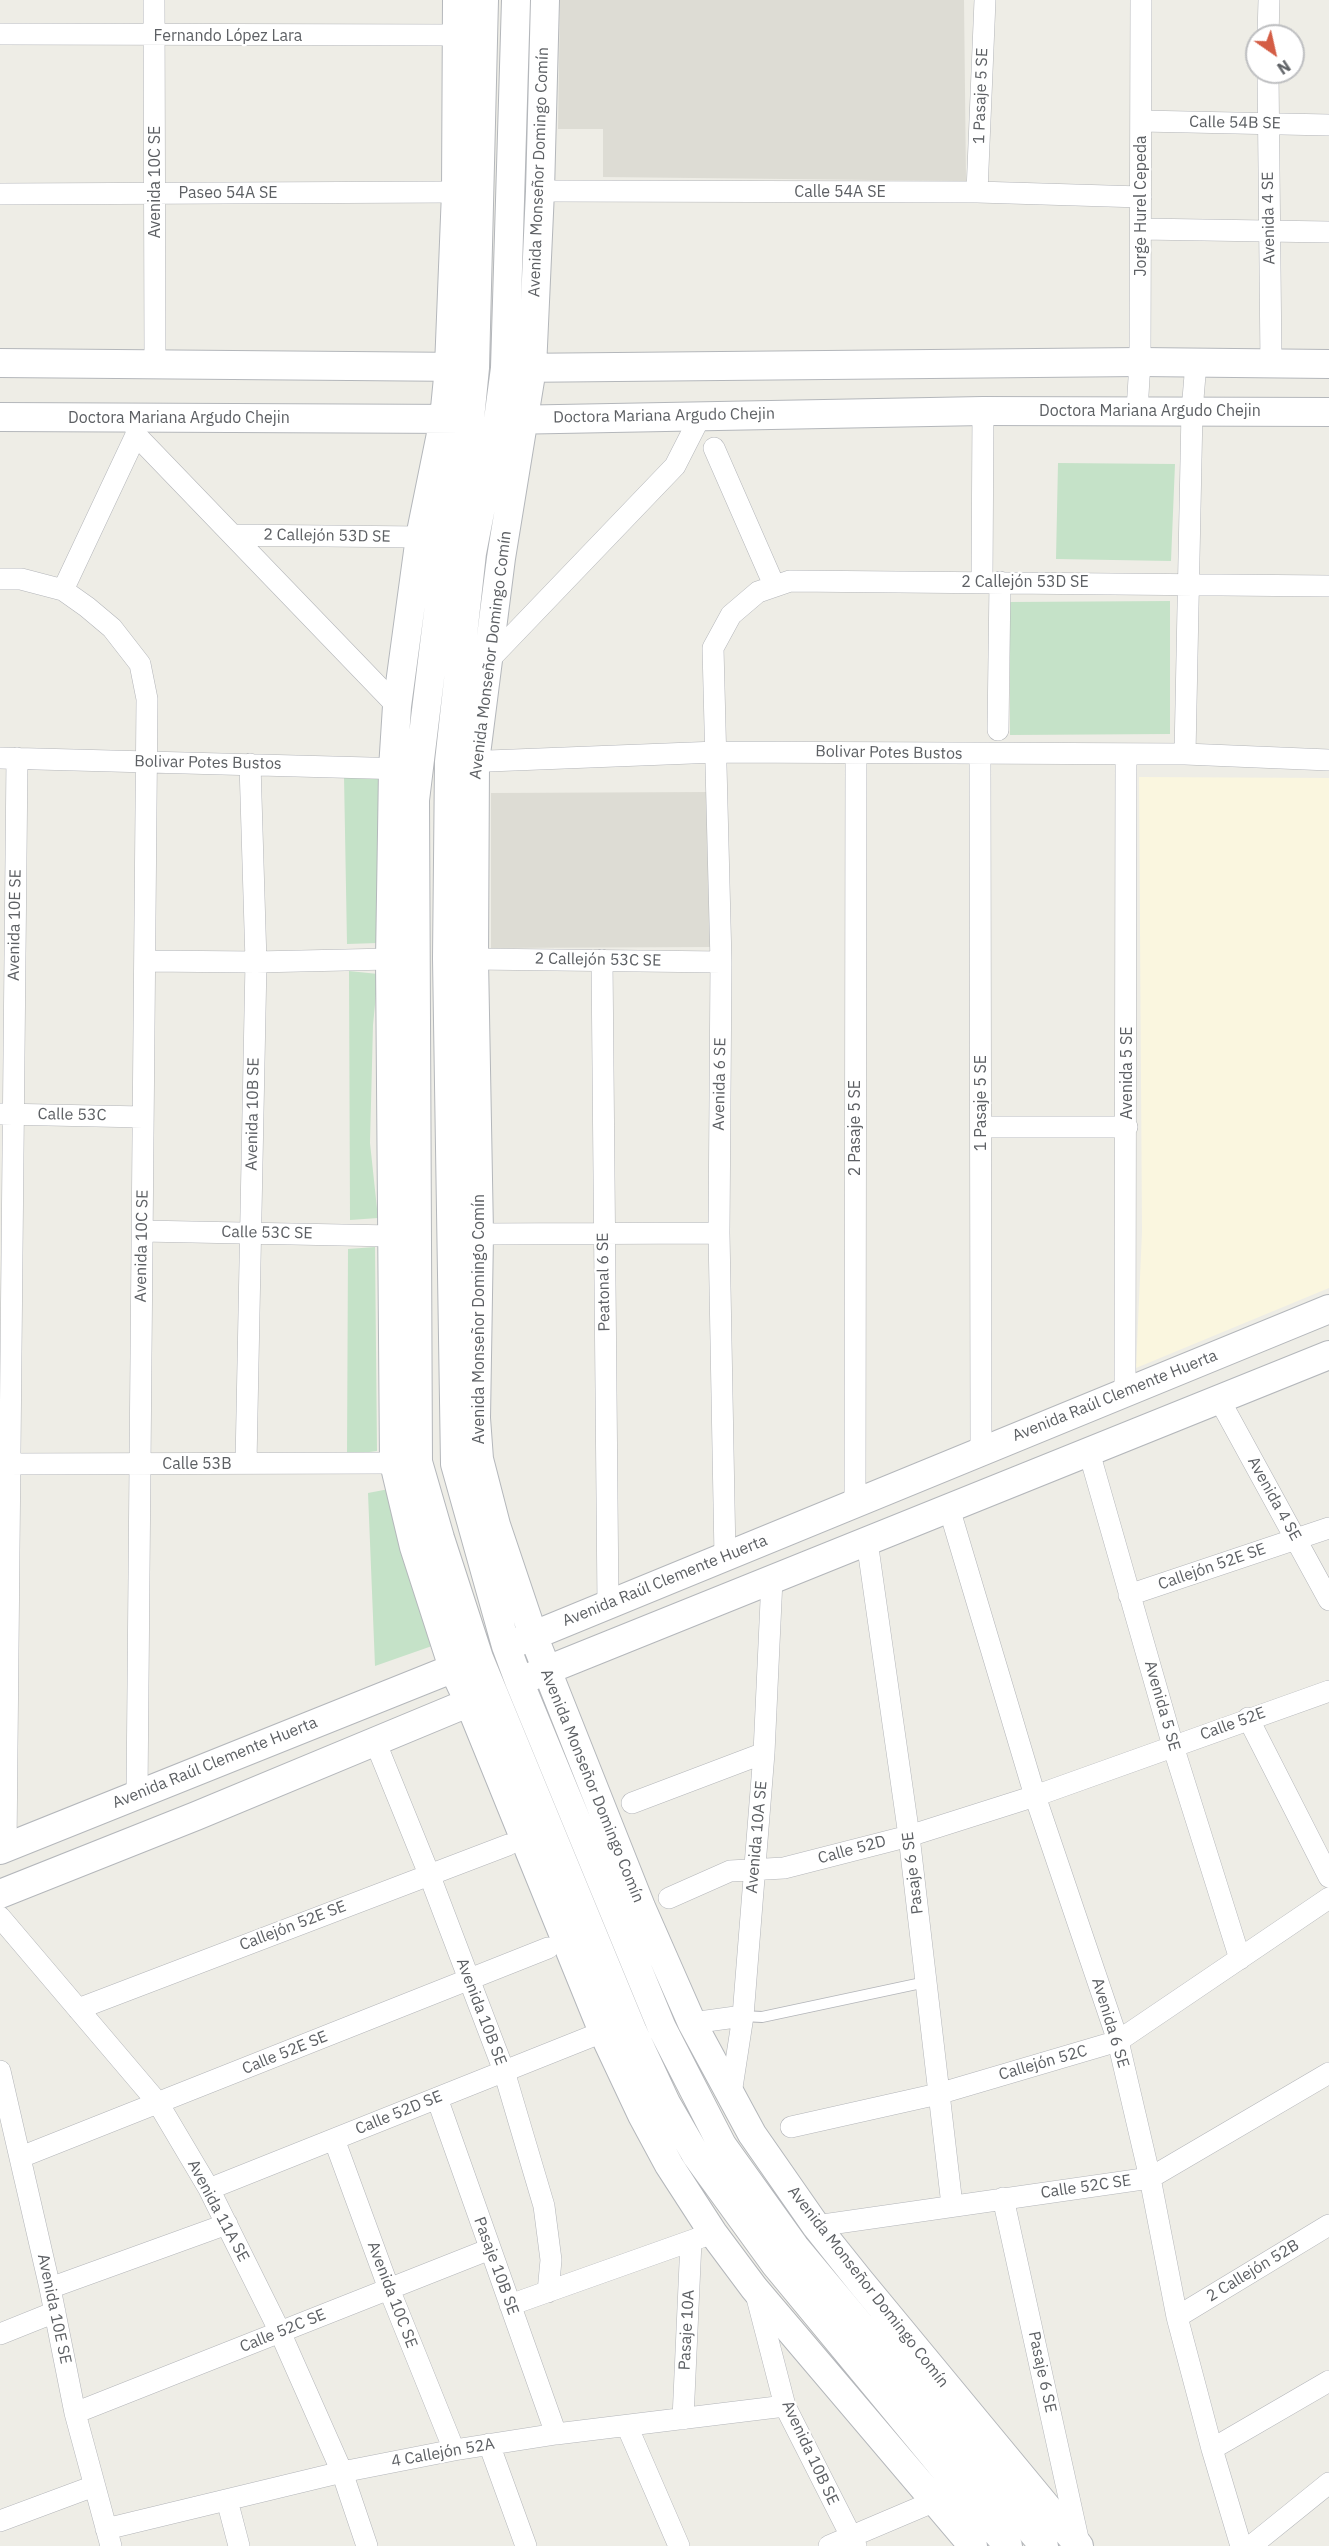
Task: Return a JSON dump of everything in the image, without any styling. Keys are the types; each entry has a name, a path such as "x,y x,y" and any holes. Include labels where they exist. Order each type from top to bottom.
{"main road":[{"name":"Avenida Monseñor Domingo Comín","path":"457,0 456,192 462,367"},
{"name":"Avenida Monseñor Domingo Comín","path":"484,0 462,367 446,548 405,769 390,959 392,1236 405,1306 418,1462 440,1539 505,1663 641,1907 692,2023 752,2134 816,2226 1080,2546"},
{"name":"Avenida Monseñor Domingo Comín","path":"516,0 518,368"},
{"name":"Avenida Monseñor Domingo Comín","path":"505,1663 496,1525 479,1459 476,1418 480,1234 474,959 462,762 489,660 501,558 512,419 540,191 545,0"},
{"path":"0,363 518,368 1140,362 1329,364"},
{"name":"Doctora Mariana Argudo Chejin","path":"0,417 136,426 983,411 1329,412"},
{"name":"Avenida Monseñor Domingo Comín","path":"457,419 420,537 397,706 405,769 415,800 405,1306 394,1463 414,1547 505,1663 662,2028 722,2145 795,2247 855,2339 1008,2546"},
{"name":"Avenida Monseñor Domingo Comín","path":"512,419 472,553 462,762 447,957 455,1464 603,2032 654,2109 696,2155 775,2264 855,2339 1044,2546"},
{"name":"Avenida Raúl Clemente Huerta","path":"0,1894 375,1741 505,1663 608,1605 1329,1309"},
{"name":"Avenida Raúl Clemente Huerta","path":"2,1850 137,1794 505,1663 772,1579 1329,1354"},
{"path":"642,1979 669,1971"},
{"name":"Avenida Monseñor Domingo Comín","path":"654,2109 669,2165 702,2237 754,2288 973,2546"},
{"path":"826,2372 883,2309"}],"street":[{"name":"Avenida 10C SE","path":"154,0 155,364"},
{"name":"1 Pasaje 5 SE","path":"977,192 985,0"},
{"name":"Jorge Hurel Cepeda","path":"1137,411 1140,362 1141,0"},
{"path":"1268,24 1269,0"},
{"name":"Fernando López Lara","path":"0,34 457,35"},
{"name":"Avenida 4 SE","path":"1268,84 1271,364"},
{"name":"Calle 54B SE","path":"1141,121 1329,125"},
{"name":"Calle 54A SE","path":"540,191 977,192 1141,197"},
{"name":"Paseo 54A SE","path":"0,194 456,192"},
{"path":"1141,229 1329,232"},
{"path":"1185,754 1192,411 1196,363"},
{"path":"983,411 998,730"},
{"path":"489,660 675,466 701,415"},
{"path":"0,579 21,579 63,590 136,426 233,535 397,706"},
{"path":"714,448 774,585"},
{"name":"2 Callejón 53D SE","path":"233,535 420,537"},
{"name":"2 Callejón 53D SE","path":"731,615 758,592 790,581 991,581 1329,586"},
{"name":"Avenida 10C SE","path":"63,590 112,628 140,664 147,699 137,1794"},
{"name":"Avenida 6 SE","path":"724,1557 719,1233 721,962 713,648 731,615"},
{"name":"Bolivar Potes Bustos","path":"462,762 717,752 980,755 1185,754 1329,760"},
{"name":"2 Pasaje 5 SE","path":"855,1503 856,753"},
{"name":"Avenida 5 SE","path":"1125,1392 1126,754"},
{"name":"1 Pasaje 5 SE","path":"980,755 981,1451"},
{"name":"Bolivar Potes Bustos","path":"8,758 405,769"},
{"name":"Avenida 10E SE","path":"2,1850 8,758"},
{"name":"Avenida 10B SE","path":"246,1464 256,962 250,764"},
{"path":"144,961 256,962 390,959"},
{"name":"2 Callejón 53C SE","path":"474,959 721,962"},
{"name":"Peatonal 6 SE","path":"602,960 608,1605"},
{"name":"Calle 53C","path":"7,1114 143,1117"},
{"path":"981,1127 1127,1127"},
{"name":"Calle 53C SE","path":"142,1231 392,1236"},
{"path":"480,1234 719,1233"},
{"name":"Avenida 4 SE","path":"1219,1399 1329,1600"},
{"name":"Avenida 5 SE","path":"1089,1452 1173,1746 1240,1959"},
{"name":"Calle 53B","path":"5,1464 394,1463"},
{"name":"Avenida 6 SE","path":"949,1508 1035,1796 1118,2041 1150,2178 1177,2317 1212,2450 1241,2546"},
{"name":"Callejón 52E SE","path":"1129,1595 1329,1528"},
{"name":"Pasaje 6 SE","path":"867,1541 909,1836 952,2205"},
{"name":"Avenida 10A SE","path":"730,2094 742,2016 764,1753 772,1579"},
{"name":"Calle 52E","path":"1035,1796 1329,1690"},
{"path":"1248,1718 1329,1877"},
{"name":"Avenida 10B SE","path":"375,1741 429,1874 504,2072 544,2206 550,2260 548,2292"},
{"path":"632,1803 764,1753"},
{"name":"Calle 52D","path":"669,1898 724,1873 784,1868 909,1836 1035,1796"},
{"name":"Callejón 52E SE","path":"78,2009 508,1845"},
{"name":"Callejón 52C","path":"790,2127 938,2094 1118,2041 1329,1898"},
{"name":"Avenida 11A SE","path":"0,1917 158,2103 209,2189 280,2332 342,2472 367,2546"},
{"name":"Calle 52E SE","path":"13,2148 158,2103 548,1948"},
{"path":"692,2023 742,2016"},
{"name":"Calle 52D SE","path":"209,2189 590,2037"},
{"name":"Avenida 10E SE","path":"0,2072 13,2148 50,2288 75,2413 108,2537"},
{"name":"Calle 52C SE","path":"816,2226 1150,2178 1329,2073"},
{"name":"Pasaje 10B SE","path":"437,2098 556,2434"},
{"name":"Avenida 10C SE","path":"334,2139 389,2289 454,2450"},
{"name":"Pasaje 6 SE","path":"1004,2198 1080,2546"},
{"path":"50,2288 227,2224"},
{"name":"2 Callejón 52B","path":"1177,2317 1329,2225"},
{"path":"510,2306 702,2237"},
{"name":"Pasaje 10A","path":"683,2419 702,2237"},
{"name":"Calle 52C SE","path":"75,2413 490,2249"},
{"name":"Avenida 10B SE","path":"754,2288 785,2406 853,2541"},
{"path":"0,2334 55,2312"},
{"path":"1212,2450 1329,2382"},
{"name":"4 Callejón 52A","path":"108,2537 227,2500 342,2472 454,2450 556,2434 785,2406"},
{"path":"627,2426 679,2546"},
{"path":"489,2444 526,2546"},
{"path":"1251,2546 1329,2483"},
{"path":"0,2521 94,2486"},
{"path":"227,2500 239,2546"},
{"path":"829,2546 853,2541 935,2501"}],"lane":[{"path":"2,1850 505,1663"},
{"path":"742,2016 762,2017 926,1982"}],"shaded area":[{"path":"560,0 964,0 966,181 603,177 603,129 558,129"},
{"path":"1139,777 1329,778 1329,1288 1136,1368 1142,1232"},
{"path":"711,792 711,947 491,948 491,793"}],"green space":[{"path":"1058,463 1175,464 1171,561 1056,559"},
{"path":"1170,601 1170,734 1010,735 1010,602"},
{"path":"344,776 378,777 378,943 347,944"},
{"path":"349,971 378,974 373,1025 370,1143 378,1218 350,1220"},
{"path":"375,1247 377,1451 347,1455 348,1249"},
{"path":"389,1489 432,1646 375,1666 368,1493"}]}
